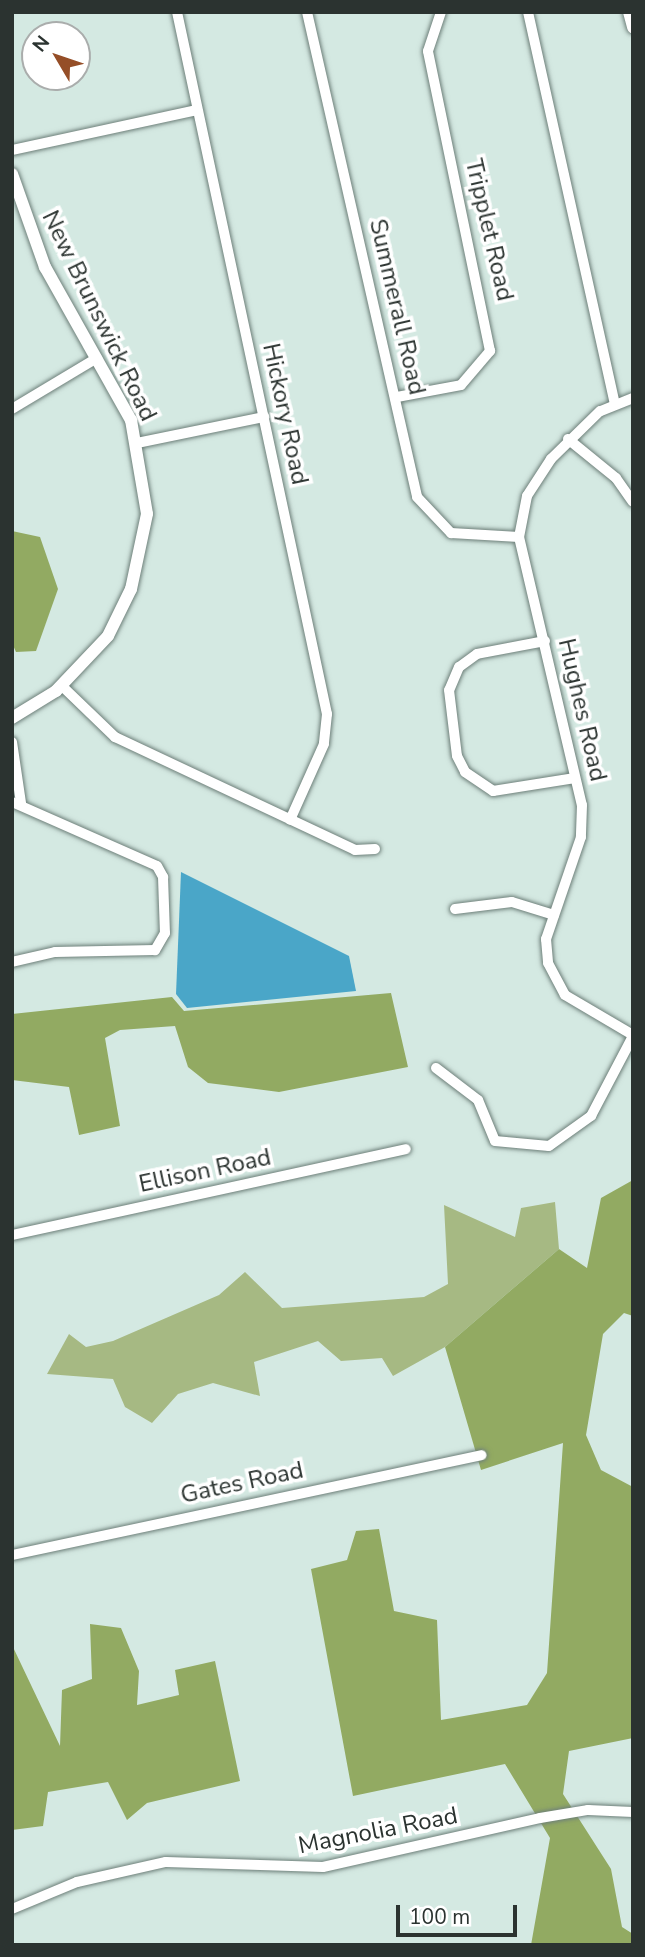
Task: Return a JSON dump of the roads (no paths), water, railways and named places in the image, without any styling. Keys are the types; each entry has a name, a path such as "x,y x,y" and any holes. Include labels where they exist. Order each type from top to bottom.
{"street":[{"name":"Hickory Road","path":"177,12 327,714 324,744 290,820"},
{"name":"Summerall Road","path":"307,12 397,397 417,497 428,514 458,535 519,537"},
{"name":"Tripplet Road","path":"397,397 461,385 490,351 489,324 428,51 441,12"},
{"path":"528,12 615,403"},
{"path":"629,12 633,27"},
{"path":"12,150 197,110"},
{"name":"New Brunswick Road","path":"12,174 45,267 97,358 137,443 147,514 131,589 108,636 62,686 12,718"},
{"path":"12,409 97,358"},
{"name":"Hughes Road","path":"633,398 615,403 568,439 527,496 519,537 545,640 583,827 554,915 546,951 555,982 633,1036"},
{"path":"137,443 264,417"},
{"path":"568,439 616,478 633,502"},
{"path":"545,640 477,654 459,667 449,690 457,756 472,780 493,792 575,778"},
{"path":"62,686 115,737 355,850 374,849"},
{"path":"12,741 17,802 157,866 163,877 165,933 155,950 55,952 12,962"},
{"path":"455,909 512,902 554,915"},
{"path":"436,1068 478,1100 488,1134 500,1142 549,1146 579,1130 633,1036"},
{"name":"Ellison Road","path":"12,1235 406,1149"},
{"name":"Gates Road","path":"12,1555 481,1455"},
{"name":"Magnolia Road","path":"12,1909 77,1882 166,1862 323,1867 540,1818 633,1812"}],"water":[{"path":"181,872 349,956 356,991 187,1008 176,994"}]}
